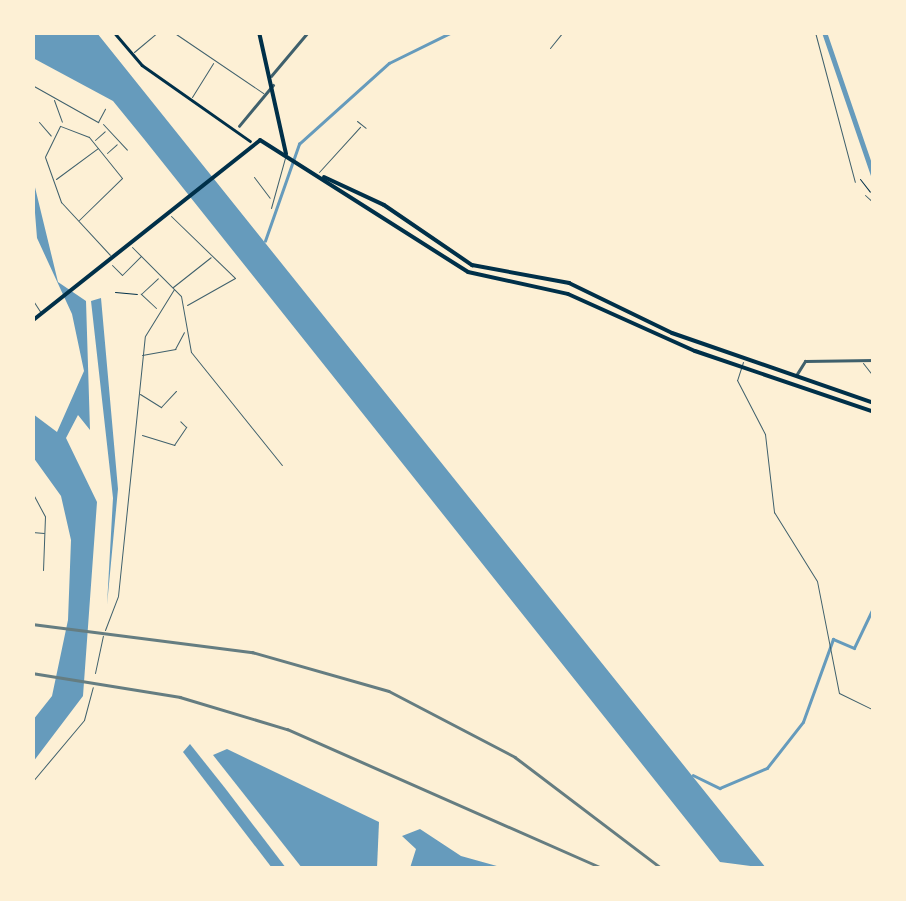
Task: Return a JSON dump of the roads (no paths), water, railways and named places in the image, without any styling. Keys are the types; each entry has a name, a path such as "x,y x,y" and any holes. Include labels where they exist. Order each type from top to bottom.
{"main road":[{"path":"114,32 132,54 239,126 250,141 288,155 468,272 568,294 741,367 874,412"},
{"path":"260,32 288,155"},
{"path":"32,321 166,206 250,141"},
{"path":"320,176 384,204 472,265 568,283 672,334 745,354 874,403"}],"street":[{"path":"132,54 158,32"},
{"path":"173,32 263,93"},
{"path":"271,76 308,32"},
{"path":"550,48 563,32"},
{"path":"815,32 860,178 855,182"},
{"path":"192,97 215,60"},
{"path":"32,85 98,122 105,109"},
{"path":"239,126 273,85"},
{"path":"56,97 51,110 62,126 93,142 122,178 79,220"},
{"path":"358,121 360,127"},
{"path":"39,122 54,138"},
{"path":"103,124 126,150"},
{"path":"62,126 45,157 53,180 79,220 110,255"},
{"path":"360,127 366,128"},
{"path":"320,176 331,156 360,127"},
{"path":"93,142 108,129"},
{"path":"105,155 119,142"},
{"path":"53,180 98,148"},
{"path":"271,208 288,155"},
{"path":"331,156 339,162"},
{"path":"254,177 273,199"},
{"path":"864,195 873,200"},
{"path":"166,206 236,284 184,306"},
{"path":"126,241 173,288 184,306 187,331 206,375 282,465"},
{"path":"104,630 118,596 122,503 139,435 142,354 156,308 173,288 214,255"},
{"path":"112,265 122,275 141,256"},
{"path":"156,308 141,294 161,276"},
{"path":"32,299 42,314"},
{"path":"142,354 175,349 187,331"},
{"path":"745,354 738,386 766,434 774,512 817,581 839,693 874,710"},
{"path":"862,360 874,377"},
{"path":"797,374 805,362 874,360"},
{"path":"165,389 172,395"},
{"path":"138,392 160,407 176,390"},
{"path":"139,435 174,445 186,428 180,421"},
{"path":"32,492 46,533 43,570"},
{"path":"32,532 46,533"},
{"path":"95,673 103,636"},
{"path":"32,782 91,705 93,686"}],"water":[{"path":"33,33 97,33 766,868 720,862 113,101 33,58"},
{"path":"32,175 58,282 86,301 90,430 78,415 66,438 97,502 83,696 33,762 33,720 52,696 68,620 71,540 61,496 33,457 33,414 57,432 84,371 72,314 37,238"},
{"path":"101,298 118,489 107,605 113,498 91,301"},
{"path":"190,744 286,868 272,868 183,752"},
{"path":"227,749 379,822 377,868 302,868 213,755"},
{"path":"420,829 461,856 504,868 410,868 416,849 402,836"}],"waterway":[{"path":"265,241 299,144 389,63 452,32"},
{"path":"824,32 874,178"},
{"path":"693,775 720,788 767,768 803,722 833,639 854,648 874,606"}],"railway":[{"path":"32,624 252,652 389,691 515,757 661,868"},
{"path":"32,673 180,697 287,729 602,868"}]}
